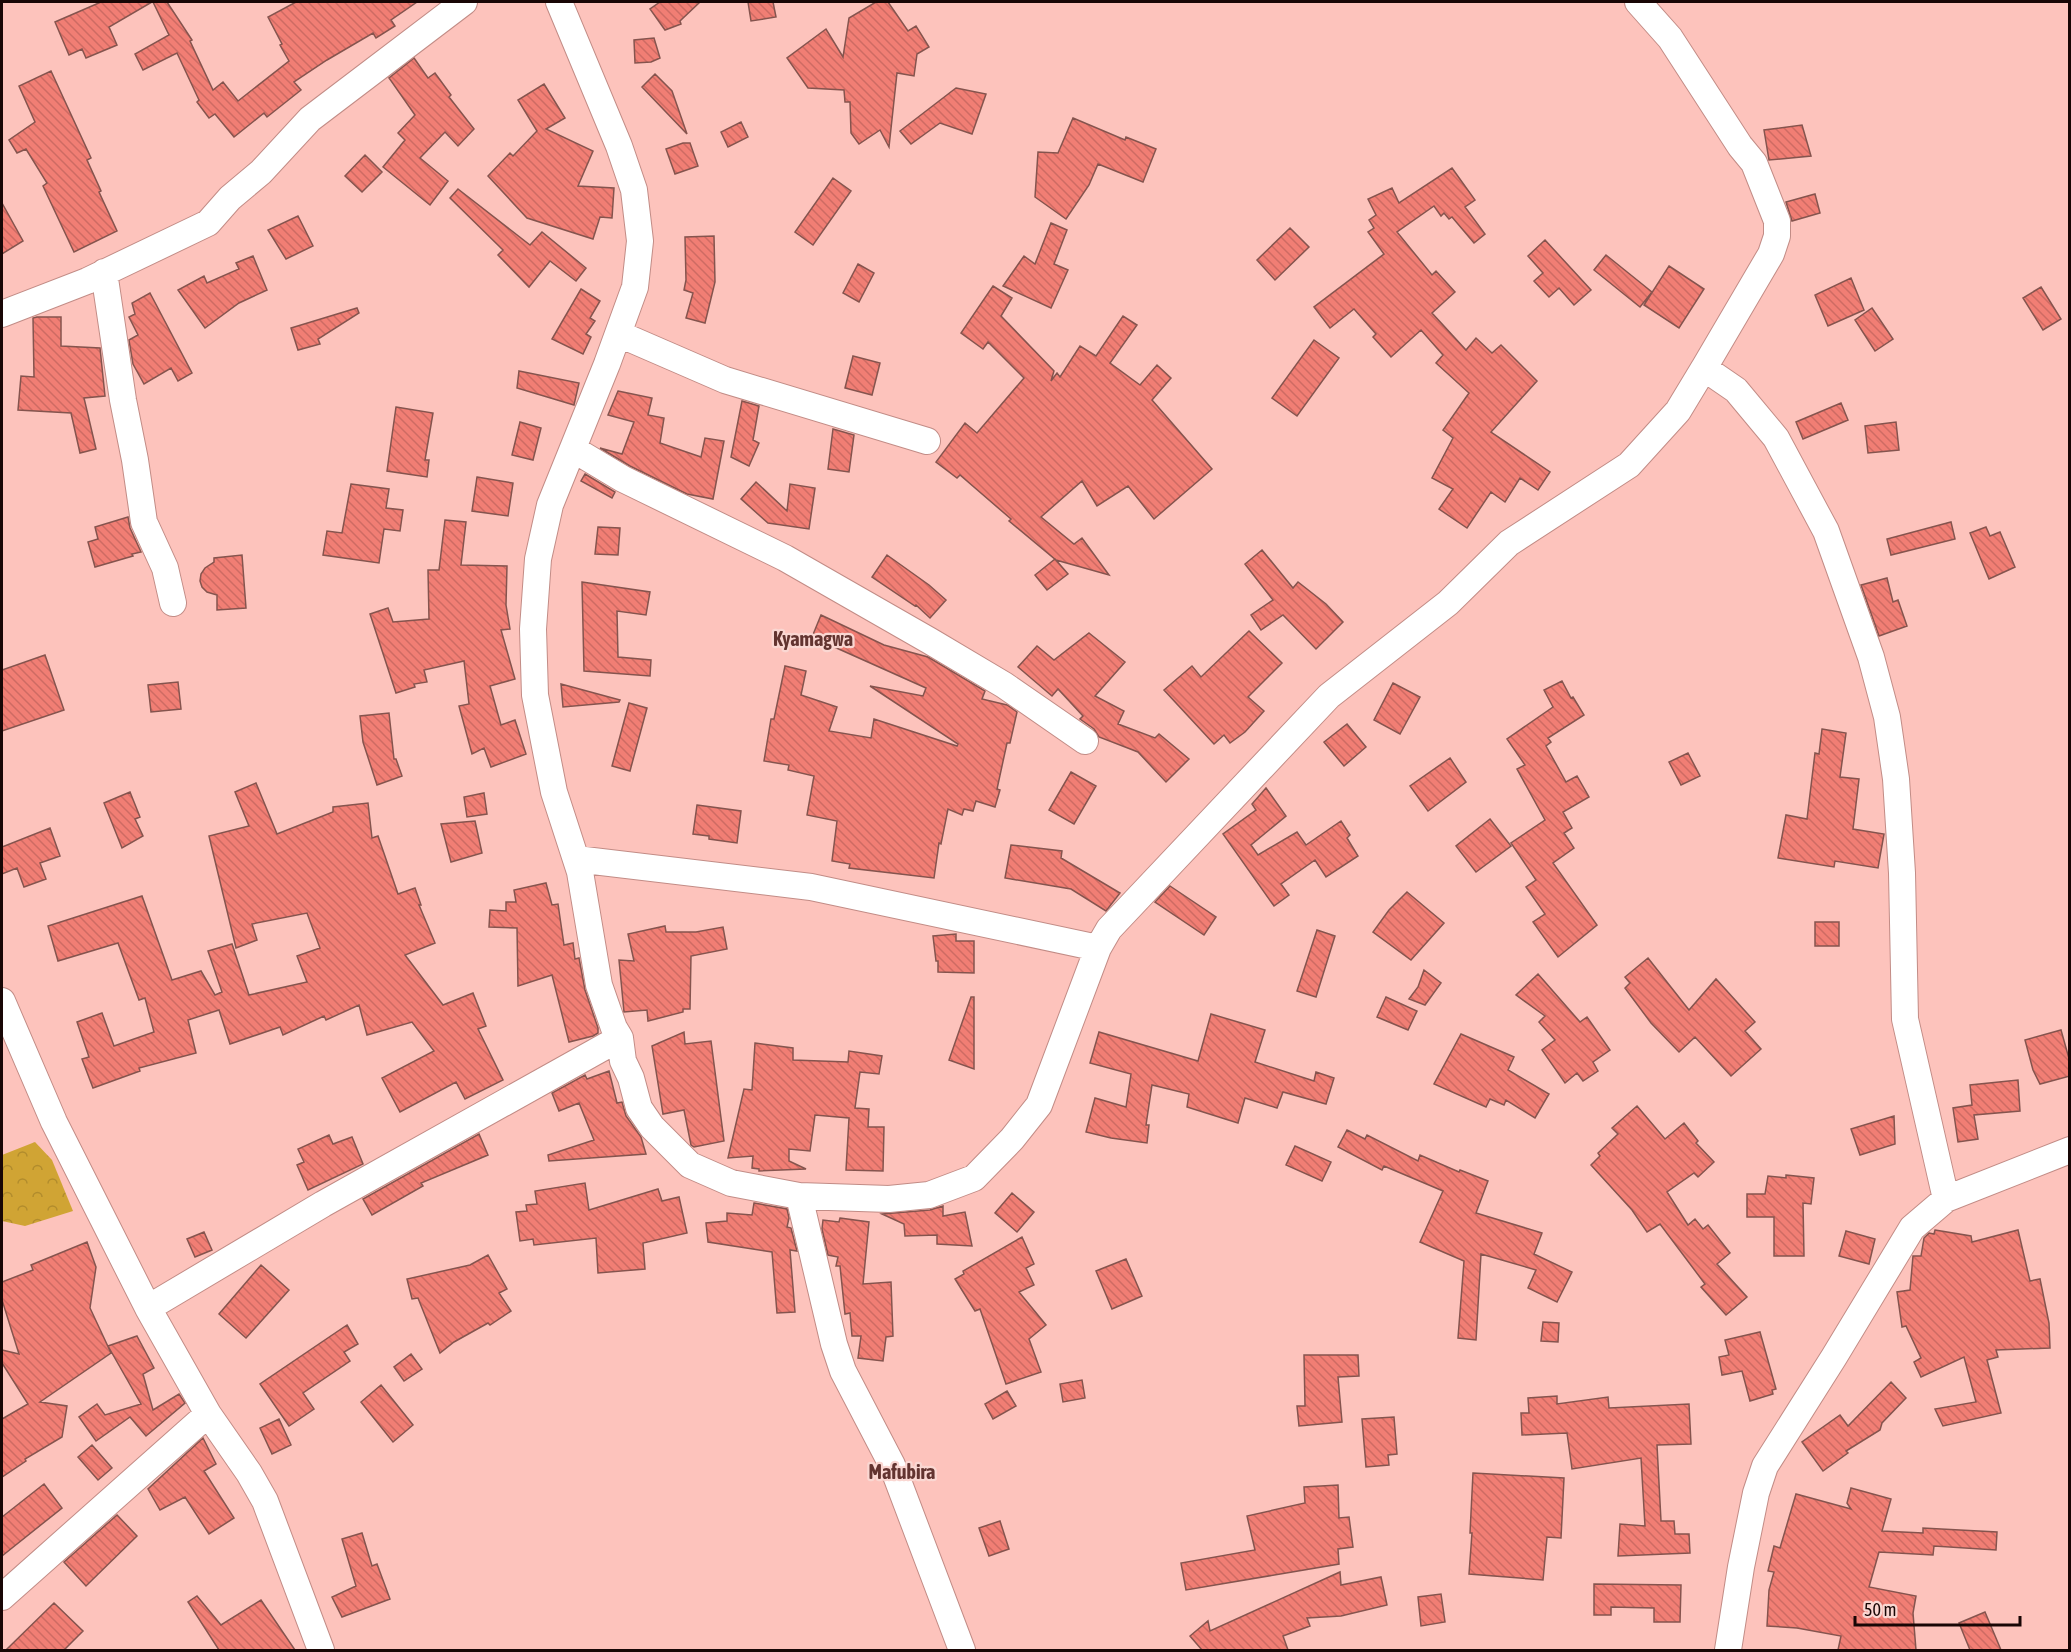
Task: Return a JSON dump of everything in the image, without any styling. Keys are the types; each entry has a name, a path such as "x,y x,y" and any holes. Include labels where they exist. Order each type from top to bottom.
{"street":[{"path":"2,314 87,281 208,223 230,198 261,172 310,119 464,2"},
{"path":"559,2 619,146 634,190 640,241 635,287 550,505 538,558 533,629 535,695 554,792 580,872 599,985 614,1028 620,1038 622,1061 631,1078 639,1108 652,1127 690,1165 731,1184 799,1196 889,1199 929,1195 974,1178 1012,1139 1039,1105 1098,948 1109,929 1329,696 1449,603 1509,543 1629,465 1678,411 1771,254 1777,236 1777,221 1754,164 1671,38 1638,2"},
{"path":"104,272 144,522 165,568 173,603"},
{"path":"618,334 725,380 927,441"},
{"path":"1704,368 1736,390 1776,438 1826,531 1871,657 1887,717 1896,779 1902,873 1905,1019 1946,1199"},
{"path":"573,449 623,479 785,558 899,623 1004,685 1085,741"},
{"path":"576,859 811,887 1098,948"},
{"path":"2,1001 54,1122 148,1308 208,1414 249,1473 265,1501 321,1650"},
{"path":"148,1308 323,1204 620,1038"},
{"path":"1728,1650 1743,1557 1756,1493 1765,1466 1834,1357 1911,1228 1946,1199 2070,1150"},
{"path":"799,1196 834,1344 843,1371 892,1465 962,1650"},
{"path":"2,1597 208,1414"}],"green space":[{"path":"35,1142 52,1160 73,1211 25,1226 2,1221 2,1155"}],"building":[{"path":"101,2 152,2 109,27 117,45 86,58 82,49 69,55 55,22"},
{"path":"153,2 167,2 192,40 190,41 213,90 223,82 238,101 289,61 268,17 296,2 417,2 391,20 395,26 376,38 373,33 294,82 301,90 267,117 264,113 234,137 215,114 209,118 197,102 199,100 177,53 143,70 135,54 169,35"},
{"path":"660,2 700,2 680,21 681,24 665,30 650,9"},
{"path":"748,2 773,2 776,17 751,21"},
{"path":"876,2 888,2 908,31 916,26 929,47 917,54 914,76 897,73 889,147 880,130 859,144 851,133 850,102 845,102 844,90 808,88 787,58 826,29 843,57 849,18"},
{"path":"654,38 660,58 651,62 635,63 634,40"},
{"path":"414,58 428,78 435,73 451,95 449,97 474,129 458,146 445,132 420,158 448,181 430,205 383,167 405,140 398,133 415,115 389,78"},
{"path":"51,71 91,158 87,160 117,231 74,252 43,186 47,183 26,149 17,153 9,140 35,122 19,86"},
{"path":"655,74 672,91 687,134 642,87"},
{"path":"544,84 565,118 546,129 593,151 578,186 614,188 612,218 600,217 593,239 527,218 488,176 510,153 513,156 537,131 518,100"},
{"path":"956,88 986,94 972,134 940,123 911,144 900,131"},
{"path":"1073,118 1125,140 1126,137 1156,149 1143,182 1098,164 1089,185 1066,219 1035,197 1038,152 1058,153"},
{"path":"741,122 748,137 728,147 721,132"},
{"path":"1802,125 1811,156 1769,160 1764,130"},
{"path":"690,143 698,166 675,174 666,149"},
{"path":"365,155 382,172 362,192 345,176"},
{"path":"1452,168 1475,200 1465,207 1485,234 1474,243 1452,217 1449,219 1444,213 1441,216 1434,206 1397,232 1432,275 1436,271 1455,292 1432,313 1466,350 1476,338 1492,353 1501,345 1537,381 1491,432 1550,472 1538,490 1520,478 1505,502 1491,492 1467,528 1439,509 1453,489 1432,478 1453,438 1443,430 1469,393 1436,363 1443,355 1421,330 1391,357 1373,337 1376,334 1354,309 1330,328 1314,307 1384,254 1368,232 1374,228 1369,220 1376,215 1368,199 1392,188 1399,203"},
{"path":"833,178 851,191 813,245 795,232"},
{"path":"458,189 530,245 542,232 586,268 576,281 550,261 529,287 498,255 503,250 450,198"},
{"path":"1815,194 1820,213 1792,221 1786,202"},
{"path":"2,203 23,241 2,254"},
{"path":"298,216 313,246 286,259 268,230"},
{"path":"1051,223 1067,230 1054,264 1068,270 1051,308 1003,286 1024,256 1035,264"},
{"path":"1290,228 1309,247 1275,280 1257,260"},
{"path":"714,236 715,282 705,323 686,318 693,293 684,290 686,280 685,237"},
{"path":"1545,240 1591,290 1574,305 1559,288 1549,297 1534,281 1543,273 1528,256"},
{"path":"1606,255 1652,292 1640,307 1594,270"},
{"path":"253,256 267,290 239,303 205,328 178,290 204,276 207,283 239,269 236,263"},
{"path":"858,264 874,273 859,302 843,293"},
{"path":"1669,266 1704,289 1679,328 1644,305"},
{"path":"1851,278 1864,310 1828,326 1815,295"},
{"path":"993,286 1012,298 1001,316 1054,371 1051,381 1057,373 1060,377 1080,346 1096,356 1123,316 1137,325 1110,363 1140,385 1157,365 1171,378 1152,400 1212,469 1154,519 1128,486 1097,506 1082,481 1041,517 1074,544 1082,538 1109,575 1056,560 1009,521 1011,519 960,475 957,478 936,462 965,423 977,433 1024,378 988,342 983,349 961,333"},
{"path":"2041,287 2061,319 2043,330 2023,298"},
{"path":"581,289 600,301 590,318 595,321 586,334 591,337 583,354 552,339"},
{"path":"150,293 192,373 178,381 171,368 144,384 133,364 129,340 138,335 129,317 135,314 132,303"},
{"path":"357,308 359,313 318,339 320,344 298,350 291,328"},
{"path":"1872,308 1893,339 1875,351 1855,320"},
{"path":"61,317 61,346 100,348 105,396 84,398 96,449 80,453 71,413 18,410 21,376 34,377 33,318"},
{"path":"1314,340 1339,358 1297,416 1272,398"},
{"path":"853,356 880,363 872,395 845,388"},
{"path":"519,371 579,383 574,405 517,388"},
{"path":"618,391 652,398 648,415 664,418 660,443 701,457 705,438 724,441 713,499 687,494 630,466 600,448 622,454 634,422 608,415"},
{"path":"742,401 759,406 753,440 759,443 749,466 731,457"},
{"path":"1841,403 1848,420 1803,439 1796,422"},
{"path":"396,407 433,413 425,460 429,460 427,477 387,471"},
{"path":"520,422 541,428 533,460 512,455"},
{"path":"1896,422 1899,450 1868,453 1865,426"},
{"path":"833,429 854,435 849,472 828,469"},
{"path":"585,474 615,492 612,498 581,481"},
{"path":"477,477 513,483 508,516 472,511"},
{"path":"756,482 787,511 790,484 815,488 809,529 768,523 741,499"},
{"path":"351,484 389,489 386,508 403,510 400,531 384,529 379,563 323,555 327,531 342,533"},
{"path":"128,517 130,528 141,552 95,567 88,542 98,539 95,527"},
{"path":"445,520 466,522 461,565 507,566 506,605 510,629 501,630 515,679 490,686 501,725 515,720 526,754 491,767 484,748 472,754 459,706 469,704 464,661 424,670 427,682 414,684 415,687 396,693 370,614 388,608 393,622 429,619 428,570 439,570"},
{"path":"1951,522 1955,539 1891,555 1887,539"},
{"path":"598,527 620,528 618,555 595,554"},
{"path":"1986,527 1990,536 2000,532 2015,567 1989,579 1970,533"},
{"path":"1262,550 1293,588 1298,582 1326,604 1343,622 1316,649 1283,615 1261,630 1251,615 1273,600 1245,564"},
{"path":"242,555 246,608 217,610 217,595 207,592 202,587 201,574 214,562 214,558"},
{"path":"887,555 946,600 930,618 916,605 872,577"},
{"path":"1055,559 1068,574 1047,590 1035,575"},
{"path":"1887,578 1893,602 1898,600 1907,626 1879,636 1861,585"},
{"path":"582,582 650,592 646,615 617,611 618,657 651,660 650,676 584,671"},
{"path":"821,615 884,645 928,657 985,691 982,699 1007,705 1017,712 1010,743 1007,743 995,807 976,801 973,811 964,809 962,815 948,809 941,844 939,843 934,878 849,868 850,864 832,861 837,821 807,815 814,776 788,770 789,765 764,761 771,719 774,719 785,666 806,671 801,695 837,707 829,731 871,738 874,719 957,746 958,744 870,686 923,696 926,688 812,637"},
{"path":"1249,631 1282,663 1248,697 1264,711 1245,732 1230,743 1224,735 1214,744 1164,690 1192,666 1201,677"},
{"path":"1089,633 1125,662 1095,696 1124,711 1118,724 1155,738 1159,734 1189,759 1166,782 1138,752 1099,737 1094,729 1080,719 1083,716 1058,689 1052,696 1018,667 1037,646 1054,660"},
{"path":"45,655 64,710 2,731 2,670"},
{"path":"1562,681 1584,715 1548,738 1551,742 1546,746 1566,782 1577,776 1589,797 1563,812 1572,828 1564,833 1574,848 1553,863 1597,925 1558,957 1533,922 1545,914 1526,887 1536,880 1511,843 1545,820 1517,769 1525,765 1507,739 1553,707 1544,690"},
{"path":"178,682 181,709 151,712 148,685"},
{"path":"1393,683 1420,697 1400,734 1374,720"},
{"path":"561,684 620,700 619,702 563,707"},
{"path":"629,703 647,708 630,771 612,766"},
{"path":"389,713 394,759 396,759 402,776 377,785 363,742 360,716"},
{"path":"1347,724 1366,747 1344,766 1324,742"},
{"path":"1822,729 1846,733 1840,777 1859,779 1853,829 1884,834 1878,868 1835,861 1834,867 1778,858 1786,815 1807,819 1815,753 1819,754"},
{"path":"1688,753 1700,776 1681,785 1669,762"},
{"path":"1450,758 1466,782 1428,811 1410,786"},
{"path":"1071,772 1096,786 1074,824 1049,810"},
{"path":"256,783 277,834 333,812 333,807 368,803 372,838 378,836 398,894 415,888 421,905 419,905 435,943 405,955 443,1005 473,993 486,1026 478,1029 503,1080 465,1099 456,1082 400,1112 382,1078 434,1051 412,1022 367,1035 359,1005 326,1020 324,1016 283,1035 280,1027 230,1044 219,1010 188,1020 196,1053 139,1068 140,1071 93,1088 82,1059 89,1057 77,1022 102,1013 114,1046 154,1032 145,998 139,1000 118,943 58,961 48,926 142,896 172,980 201,971 215,995 222,992 208,951 232,944 249,995 307,982 297,956 320,948 307,913 252,924 257,940 236,948 209,836 249,826 235,792"},
{"path":"1266,788 1286,816 1251,845 1258,855 1297,832 1306,845 1341,821 1350,835 1347,838 1358,856 1326,877 1315,860 1281,884 1289,895 1274,906 1223,834 1256,810 1252,804"},
{"path":"130,792 140,817 135,819 143,836 122,848 104,803"},
{"path":"484,793 487,814 467,817 464,797"},
{"path":"697,805 741,811 737,843 693,834"},
{"path":"1490,819 1511,846 1476,872 1456,846"},
{"path":"475,821 482,853 451,862 441,824"},
{"path":"50,828 60,856 40,863 46,879 24,887 17,868 2,874 2,847"},
{"path":"1011,845 1062,851 1061,858 1120,893 1106,911 1071,889 1005,878"},
{"path":"546,883 552,905 558,904 564,945 573,943 575,959 579,958 585,990 598,1028 598,1033 593,1036 569,1042 552,975 518,986 517,928 489,927 490,910 506,911 506,902 516,902 514,890"},
{"path":"1170,886 1216,917 1204,935 1155,902"},
{"path":"1407,892 1444,923 1411,960 1373,932 1389,910"},
{"path":"1815,922 1839,922 1839,946 1815,946"},
{"path":"665,926 666,932 696,932 723,927 727,949 691,956 690,1009 683,1009 683,1012 648,1021 647,1010 624,1012 619,960 634,961 628,934"},
{"path":"1317,930 1335,936 1316,997 1297,991"},
{"path":"956,934 956,941 974,941 974,973 938,972 933,936"},
{"path":"1648,958 1689,1010 1716,979 1755,1022 1745,1031 1761,1049 1731,1076 1695,1037 1679,1052 1651,1023 1625,988 1630,983 1625,977"},
{"path":"1424,970 1441,983 1425,1005 1409,999 1418,987"},
{"path":"1538,974 1580,1022 1587,1017 1610,1050 1593,1062 1598,1071 1583,1081 1577,1073 1565,1083 1542,1050 1555,1040 1539,1022 1545,1016 1516,995"},
{"path":"971,997 974,997 974,1069 949,1060"},
{"path":"1386,997 1417,1011 1408,1030 1377,1017"},
{"path":"1211,1014 1265,1030 1255,1062 1314,1081 1316,1072 1334,1078 1326,1104 1283,1092 1277,1108 1245,1098 1238,1123 1187,1107 1189,1094 1152,1085 1146,1125 1149,1125 1147,1143 1086,1132 1095,1098 1126,1107 1131,1074 1090,1063 1099,1032 1198,1061"},
{"path":"2061,1030 2070,1062 2070,1076 2040,1084 2033,1070 2025,1040"},
{"path":"684,1032 685,1044 711,1041 724,1141 694,1147 691,1145 684,1110 663,1114 652,1046"},
{"path":"1461,1034 1514,1057 1508,1070 1549,1094 1535,1118 1506,1100 1504,1105 1490,1099 1486,1107 1434,1084"},
{"path":"755,1043 793,1048 793,1060 848,1062 849,1051 882,1056 879,1074 860,1072 855,1108 869,1109 868,1127 884,1127 883,1171 846,1170 849,1118 815,1115 810,1151 789,1149 789,1161 806,1169 759,1171 759,1169 752,1168 753,1156 728,1158 744,1089 752,1090"},
{"path":"609,1071 617,1103 622,1102 626,1116 641,1137 646,1154 549,1161 548,1155 594,1140 579,1103 559,1111 552,1093 585,1075 587,1079"},
{"path":"2018,1080 2020,1111 1974,1115 1978,1139 1958,1142 1953,1108 1972,1105 1970,1085"},
{"path":"1637,1106 1665,1139 1684,1123 1698,1141 1696,1143 1714,1162 1698,1177 1694,1173 1667,1192 1688,1225 1695,1219 1703,1229 1708,1225 1730,1253 1717,1264 1747,1297 1726,1315 1701,1287 1705,1284 1660,1224 1647,1232 1632,1210 1591,1165 1600,1156 1598,1153 1618,1134 1612,1128"},
{"path":"1894,1116 1895,1144 1860,1155 1851,1129"},
{"path":"1347,1130 1365,1139 1367,1135 1418,1161 1420,1155 1459,1172 1460,1170 1488,1181 1476,1213 1542,1233 1534,1254 1572,1272 1557,1302 1528,1288 1536,1270 1481,1254 1476,1340 1458,1338 1464,1261 1420,1242 1443,1191 1384,1166 1382,1170 1338,1147"},
{"path":"479,1134 488,1155 421,1183 423,1186 372,1215 363,1199"},
{"path":"329,1135 333,1144 352,1137 363,1164 308,1190 297,1165 304,1162 298,1149"},
{"path":"1295,1146 1331,1162 1322,1181 1286,1165"},
{"path":"1786,1175 1814,1178 1811,1204 1803,1203 1804,1256 1774,1256 1774,1217 1747,1217 1747,1194 1765,1194 1768,1176 1786,1178"},
{"path":"585,1183 589,1210 658,1189 662,1201 679,1197 687,1233 643,1243 645,1269 598,1273 596,1238 534,1245 533,1239 520,1241 516,1212 527,1211 526,1205 537,1204 535,1191"},
{"path":"1012,1193 1034,1212 1017,1232 995,1213"},
{"path":"754,1203 787,1209 789,1218 787,1227 791,1228 797,1251 790,1250 795,1312 777,1313 772,1252 708,1242 706,1223 727,1221 727,1213 752,1215"},
{"path":"943,1206 943,1216 965,1212 972,1246 937,1244 937,1235 905,1236 904,1224 882,1214 930,1210"},
{"path":"840,1218 869,1222 863,1284 891,1282 893,1336 886,1337 883,1361 858,1358 861,1336 852,1336 850,1313 845,1314 840,1266 836,1266 838,1257 828,1255 822,1229 823,1220 839,1222"},
{"path":"1935,1230 1971,1236 1972,1242 2018,1230 2030,1281 2040,1279 2049,1323 2050,1348 1996,1350 1998,1357 1987,1360 2001,1413 1943,1426 1935,1409 1976,1402 1964,1357 1921,1377 1914,1362 1921,1358 1906,1326 1902,1327 1897,1292 1910,1290 1913,1256 1921,1256 1924,1238 1929,1233 1934,1234"},
{"path":"1846,1231 1875,1239 1869,1264 1839,1256"},
{"path":"204,1232 212,1250 195,1257 187,1239"},
{"path":"1022,1237 1034,1264 1026,1268 1034,1285 1019,1292 1046,1325 1029,1339 1041,1372 1006,1384 980,1309 975,1311 955,1279 964,1274 963,1271"},
{"path":"87,1242 96,1267 90,1308 111,1353 40,1402 67,1406 62,1437 25,1459 26,1461 2,1477 2,1419 28,1404 2,1363 2,1350 19,1354 2,1300 2,1282 33,1270 31,1265"},
{"path":"488,1255 507,1289 499,1293 511,1311 490,1325 488,1323 454,1342 440,1353 418,1298 412,1299 407,1279 470,1265"},
{"path":"1126,1259 1142,1296 1112,1309 1096,1271"},
{"path":"261,1265 289,1290 246,1338 219,1314"},
{"path":"1543,1322 1559,1323 1558,1342 1541,1341"},
{"path":"347,1325 358,1344 344,1352 350,1361 303,1393 314,1409 289,1426 260,1384"},
{"path":"1760,1332 1776,1389 1772,1390 1773,1394 1750,1401 1742,1371 1722,1375 1719,1357 1729,1355 1725,1340"},
{"path":"137,1336 154,1368 143,1374 153,1410 179,1394 185,1403 146,1436 130,1417 96,1441 79,1417 97,1404 105,1415 141,1404 108,1346"},
{"path":"411,1354 422,1369 404,1381 394,1367"},
{"path":"1304,1355 1358,1355 1359,1376 1338,1377 1342,1422 1299,1426 1297,1406 1305,1406"},
{"path":"1082,1380 1085,1398 1063,1402 1060,1384"},
{"path":"1891,1382 1906,1398 1882,1423 1880,1430 1846,1451 1848,1453 1823,1471 1802,1442 1840,1415 1848,1426"},
{"path":"381,1385 413,1425 393,1442 361,1402"},
{"path":"1007,1391 1016,1406 993,1419 985,1404"},
{"path":"1557,1396 1557,1404 1608,1397 1609,1408 1689,1404 1691,1444 1657,1445 1661,1521 1674,1521 1675,1534 1689,1534 1690,1553 1618,1556 1620,1524 1645,1526 1641,1458 1572,1469 1567,1433 1522,1435 1521,1413 1529,1413 1528,1398"},
{"path":"1394,1417 1397,1454 1388,1455 1389,1465 1366,1467 1362,1419"},
{"path":"279,1419 291,1445 272,1454 260,1428"},
{"path":"203,1438 216,1464 204,1471 234,1518 209,1534 185,1497 160,1510 148,1489"},
{"path":"92,1445 112,1468 98,1480 78,1457"},
{"path":"1473,1473 1564,1478 1561,1538 1547,1537 1543,1580 1469,1574"},
{"path":"44,1484 62,1508 2,1556 2,1517"},
{"path":"1338,1485 1339,1518 1349,1517 1353,1547 1338,1549 1339,1564 1186,1590 1181,1563 1255,1550 1247,1516 1305,1503 1304,1487"},
{"path":"1851,1488 1891,1499 1882,1531 1923,1533 1923,1528 1997,1532 1996,1550 1934,1546 1933,1555 1879,1552 1869,1587 1916,1596 1913,1613 1916,1650 1838,1650 1841,1636 1797,1628 1767,1626 1769,1590 1774,1572 1768,1571 1774,1546 1780,1548 1796,1494 1851,1509 1847,1503"},
{"path":"117,1515 137,1536 86,1586 64,1562"},
{"path":"1000,1521 1009,1549 989,1556 979,1528"},
{"path":"362,1533 372,1566 377,1564 390,1599 342,1617 332,1597 356,1586 342,1539"},
{"path":"1340,1572 1341,1585 1381,1577 1387,1605 1341,1616 1307,1618 1310,1626 1283,1636 1288,1650 1202,1650 1190,1636 1208,1621 1210,1631"},
{"path":"1594,1584 1681,1585 1680,1622 1654,1622 1654,1608 1611,1607 1611,1615 1594,1615"},
{"path":"1441,1594 1445,1622 1421,1626 1418,1597"},
{"path":"197,1596 221,1625 261,1600 295,1650 219,1650 188,1602"},
{"path":"54,1603 83,1631 64,1650 6,1650"},
{"path":"1985,1612 2001,1650 1970,1650 1959,1623"}],"district":[{"name":"Kyamagwa","path":"813,638"},
{"name":"Mafubira","path":"902,1471"}]}
